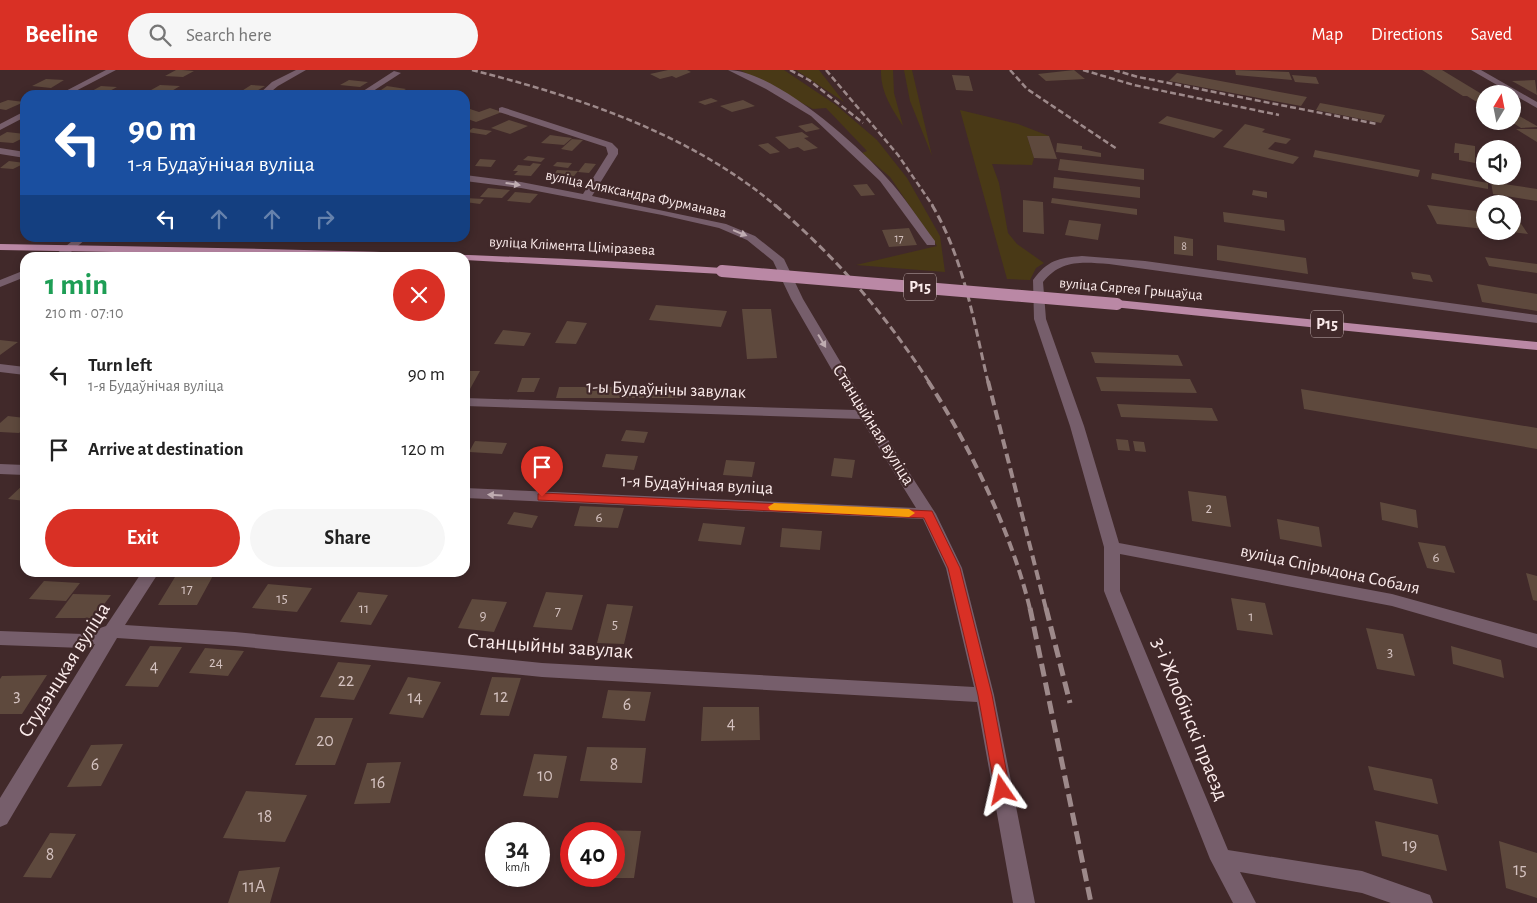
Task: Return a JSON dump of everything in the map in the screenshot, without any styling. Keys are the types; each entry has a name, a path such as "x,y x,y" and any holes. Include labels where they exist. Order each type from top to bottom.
{"main road":[{"name":"вуліца Клімента Ціміразева","path":"0,247 289,252"},
{"name":"вуліца Клімента Ціміразева","path":"470,256 585,261 722,271"},
{"name":"вуліца Сяргея Грыцаўца","path":"722,271 1117,304 1537,346"}],"street":[{"path":"72,90 112,70"},
{"path":"268,90 275,84 302,70"},
{"path":"732,70 769,87 814,114 883,179 931,243"},
{"path":"1475,70 1537,105"},
{"path":"369,90 397,73"},
{"path":"502,110 609,145 613,149 613,154 586,198"},
{"path":"0,127 20,117"},
{"path":"0,151 20,154"},
{"name":"вуліца Аляксандра Фурманава","path":"470,179 662,212 722,226 751,238 778,259 797,299"},
{"path":"63,252 76,242"},
{"name":"3-і Жлобінскі праезд","path":"1244,903 1221,859 1112,591 1112,547 1077,426 1040,319 1037,282 1049,268 1060,262 1097,261 1145,264 1537,318"},
{"path":"0,284 20,275"},
{"name":"Станцыйная вуліца","path":"797,299 865,415 928,514 954,568 985,695 1024,903"},
{"path":"0,368 20,370"},
{"name":"1-ы Будаўнічы завулак","path":"470,402 865,415"},
{"path":"0,469 20,470"},
{"name":"1-я Будаўнічая вуліца","path":"470,494 928,514"},
{"name":"вуліца Спірыдона Собаля","path":"1112,547 1392,600 1537,641"},
{"name":"Студэнцкая вуліца","path":"0,817 112,631 149,577"},
{"path":"0,638 83,641 112,631"},
{"name":"Станцыйны завулак","path":"112,631 234,639 542,670 985,695"},
{"path":"1221,859 1362,882 1422,903"}],"shaded area":[{"path":"740,70 784,70 836,105 877,140 907,178 940,236 945,272 856,265 937,246 890,177 862,153 867,151 826,108 813,109"},
{"path":"796,70 819,70 844,102"},
{"path":"881,70 893,70 894,93 903,126 891,106 882,85"},
{"path":"904,70 912,70 932,156 910,101"},
{"path":"960,110 1018,124 1049,136 1027,136 1034,158 1032,165 992,164 999,183 1008,233 1017,244 1044,263 1036,268 1030,280 1007,279"}],"building":[{"path":"176,70 194,71 183,77 165,76"},
{"path":"668,70 687,70 691,72 676,78 672,76 660,79 650,74"},
{"path":"1074,70 1085,79 1046,81 1038,74"},
{"path":"1235,70 1289,72 1292,80 1236,75"},
{"path":"1422,70 1442,70 1476,91 1476,102 1467,96 1463,96"},
{"path":"1177,73 1307,97 1301,106 1169,81"},
{"path":"952,75 969,76 973,91 956,90"},
{"path":"1292,75 1316,77 1319,84 1295,82"},
{"path":"46,79 64,80 51,88 32,86"},
{"path":"349,80 368,82 360,87 340,85"},
{"path":"1535,80 1537,95 1521,85 1512,81"},
{"path":"160,85 180,86 173,90 151,90"},
{"path":"251,85 265,86 258,90 243,90"},
{"path":"101,86 117,87 112,90 94,90"},
{"path":"387,86 406,89 404,90 381,90"},
{"path":"711,98 718,101 705,105 698,102"},
{"path":"8,100 20,102 20,104 6,110 0,109 0,103"},
{"path":"743,100 755,106 732,112 720,106"},
{"path":"1320,103 1385,115 1381,123 1316,110"},
{"path":"490,108 502,112 476,122 470,120 470,109 479,112"},
{"path":"1167,116 1223,130 1214,138 1158,123"},
{"path":"1521,117 1537,126 1521,128"},
{"path":"509,120 528,126 510,134 491,128"},
{"path":"812,123 820,129 806,132 798,126"},
{"path":"1245,124 1265,129 1262,132 1291,139 1286,144 1275,142 1268,149 1299,157 1293,164 1223,147"},
{"path":"473,128 492,131 486,135 470,132"},
{"path":"1537,129 1537,142 1518,130"},
{"path":"7,132 20,133 20,140 13,143 0,142 0,136"},
{"path":"802,132 809,137 804,138 818,148 804,151 798,147 789,149 775,137"},
{"path":"550,135 572,138 564,145 541,143"},
{"path":"1027,136 1049,136 1057,159 1034,158"},
{"path":"572,139 583,140 572,151 561,149"},
{"path":"768,143 780,152 770,154 758,145"},
{"path":"1057,143 1082,146 1082,149 1101,153 1101,157 1056,152"},
{"path":"1455,143 1475,146 1475,163 1459,160 1459,153 1454,153"},
{"path":"1315,150 1420,170 1418,177 1313,157"},
{"path":"528,156 545,158 541,162 523,160"},
{"path":"480,159 496,160 491,167 475,166"},
{"path":"1060,159 1144,169 1144,180 1058,170"},
{"path":"9,161 20,162 20,166 13,169 0,168"},
{"path":"557,162 572,163 568,168 553,166"},
{"path":"533,163 541,164 531,176 514,175 518,171 513,171 518,165 530,166"},
{"path":"585,163 596,164 589,173 578,172"},
{"path":"557,170 578,171 570,181 550,180"},
{"path":"1432,173 1476,181 1476,185 1488,185 1488,189 1431,179"},
{"path":"1054,177 1140,187 1140,198 1053,188"},
{"path":"867,184 875,195 861,196 853,185"},
{"path":"1492,185 1511,185 1537,189 1537,201 1521,198 1521,195 1493,194"},
{"path":"488,188 510,190 502,198 480,197"},
{"path":"1253,190 1267,192 1267,198 1252,195"},
{"path":"515,192 538,194 530,203 507,201"},
{"path":"470,198 484,199 480,204 470,203"},
{"path":"1052,198 1137,209 1137,215 1051,203"},
{"path":"1023,200 1043,202 1044,234 1023,232"},
{"path":"1427,205 1476,211 1476,228 1437,224"},
{"path":"1223,212 1284,220 1285,231 1224,222"},
{"path":"1069,220 1101,224 1098,240 1065,235"},
{"path":"1521,224 1528,234 1521,233"},
{"path":"909,228 917,245 889,247 882,230"},
{"path":"1174,236 1193,239 1193,256 1174,254"},
{"path":"1217,245 1306,258 1308,274 1217,260"},
{"path":"1485,257 1537,264 1537,273 1489,266"},
{"path":"1411,272 1430,275 1433,282 1413,279"},
{"path":"1477,284 1537,294 1537,311 1482,302"},
{"path":"656,305 727,311 721,327 649,320"},
{"path":"742,309 771,309 777,358 747,359"},
{"path":"567,321 587,323 576,344 555,343"},
{"path":"503,330 531,333 524,346 494,344"},
{"path":"0,340 18,342 0,355"},
{"path":"1091,352 1178,355 1183,366 1095,363"},
{"path":"470,371 480,371 470,389"},
{"path":"1096,377 1190,379 1197,393 1101,391"},
{"path":"522,378 540,378 534,392 517,392"},
{"path":"559,387 680,387 679,398 556,398"},
{"path":"1301,389 1537,428 1537,449 1304,409"},
{"path":"1117,404 1212,408 1218,421 1121,417"},
{"path":"8,416 20,417 20,432 0,432 0,423"},
{"path":"626,430 648,432 644,443 621,441"},
{"path":"1116,439 1128,440 1130,451 1118,450"},
{"path":"475,441 507,443 502,454 470,452"},
{"path":"1133,441 1144,442 1146,452 1135,451"},
{"path":"606,454 638,456 634,470 602,467"},
{"path":"834,458 855,460 852,478 831,476"},
{"path":"726,460 755,462 752,477 723,475"},
{"path":"20,488 20,500 8,499"},
{"path":"1188,491 1226,496 1231,527 1192,521"},
{"path":"1380,502 1416,510 1418,528 1382,520"},
{"path":"580,506 624,508 618,528 574,526"},
{"path":"514,512 538,516 532,528 507,524"},
{"path":"1277,519 1319,527 1322,547 1280,539"},
{"path":"703,523 745,527 741,545 698,541"},
{"path":"782,528 822,531 820,550 780,547"},
{"path":"1418,542 1445,546 1455,573 1427,568"},
{"path":"1526,573 1537,576 1537,601 1533,600"},
{"path":"175,577 212,577 197,605 158,605"},
{"path":"44,581 80,583 66,601 29,599"},
{"path":"268,584 312,588 297,612 252,608"},
{"path":"358,592 388,595 371,625 340,622"},
{"path":"546,592 583,595 572,630 533,627"},
{"path":"73,594 111,595 94,618 55,618"},
{"path":"1231,598 1265,603 1273,635 1237,630"},
{"path":"472,599 507,602 494,632 458,628"},
{"path":"607,604 633,606 624,644 597,643"},
{"path":"1366,628 1403,634 1415,676 1377,669"},
{"path":"150,646 182,647 158,687 125,686"},
{"path":"1451,646 1501,660 1504,678 1453,664"},
{"path":"205,648 244,651 228,676 189,673"},
{"path":"338,662 371,665 354,700 320,697"},
{"path":"47,675 22,714 0,714 0,679 2,676"},
{"path":"408,677 441,682 423,718 389,714"},
{"path":"492,677 521,678 509,716 480,715"},
{"path":"608,690 651,692 645,721 602,718"},
{"path":"703,707 759,707 760,740 701,741"},
{"path":"315,718 353,718 335,765 295,765"},
{"path":"123,744 101,786 67,787 91,745"},
{"path":"587,747 646,748 642,783 580,781"},
{"path":"534,754 567,756 558,798 523,796"},
{"path":"401,762 390,803 354,804 367,763"},
{"path":"1368,766 1432,779 1438,804 1374,790"},
{"path":"246,791 307,795 285,842 223,838"},
{"path":"1375,821 1438,835 1447,871 1382,856"},
{"path":"625,831 641,831 634,878 625,878"},
{"path":"50,833 76,834 51,878 23,877"},
{"path":"1499,841 1537,853 1537,898 1506,888"},
{"path":"280,867 270,903 228,903 239,871"}],"railway":[{"path":"472,70 593,106 671,138 708,158 776,206"},
{"path":"790,70 809,80 863,123"},
{"path":"826,70 898,155 933,206"},
{"path":"1010,70 1027,89 1117,149"},
{"path":"1083,70 1134,85 1279,115"},
{"path":"1114,70 1138,77 1377,124"},
{"path":"775,205 819,245 859,288 895,333 929,382"},
{"path":"932,205 943,226 960,269 973,314 988,382"},
{"path":"928,381 944,406 988,491 1012,551 1030,609"},
{"path":"988,381 1046,609"},
{"path":"1030,608 1091,903"},
{"path":"1046,608 1070,703"}],"slow traffic":[{"path":"774,507 909,513"}],"route":[{"path":"542,497 928,514 954,568 985,695 1002,790"}]}
